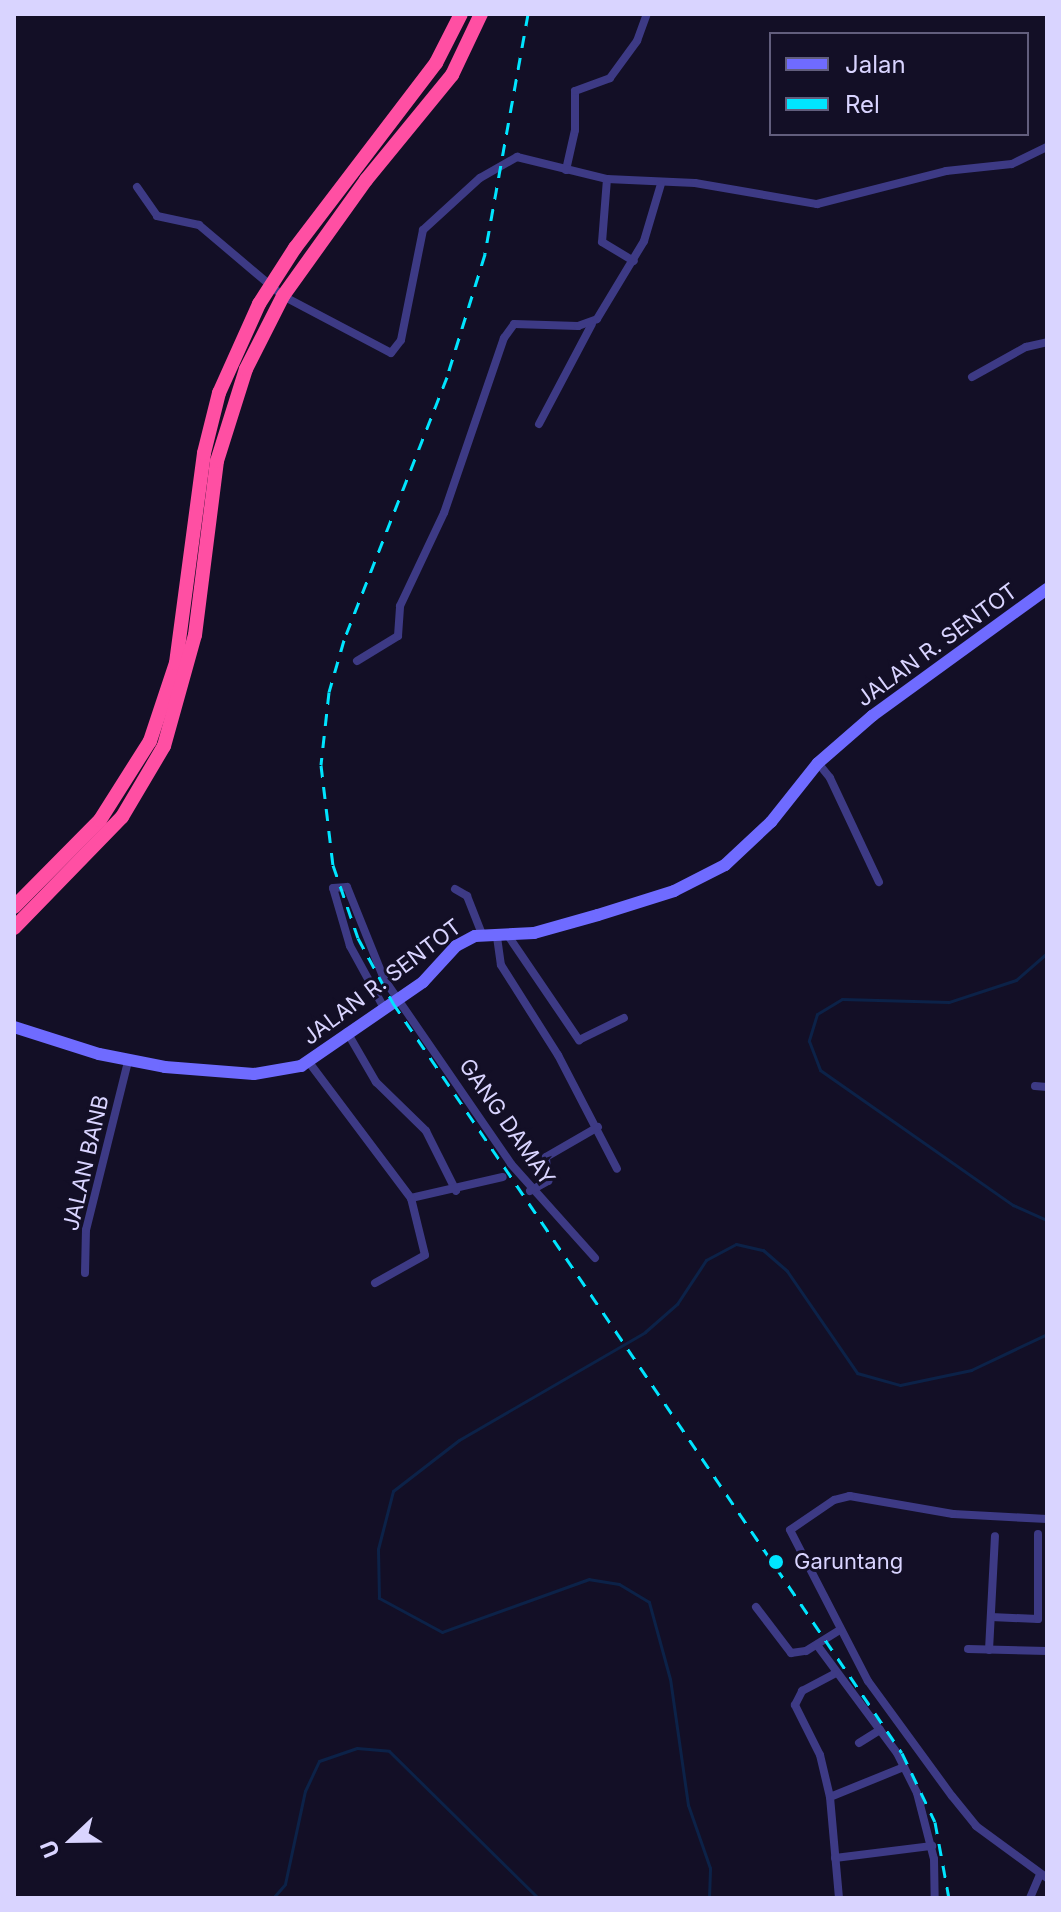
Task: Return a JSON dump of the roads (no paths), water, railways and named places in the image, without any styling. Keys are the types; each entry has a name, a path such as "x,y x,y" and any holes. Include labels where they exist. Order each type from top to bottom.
{"highway":[{"path":"14,907 100,820 150,741 176,663 204,453 219,393 270,286 436,63 461,14"},
{"path":"14,928 122,817 164,746 195,635 217,461 246,369 283,296 366,180 439,93 481,14"}],"street":[{"path":"566,170 575,130 575,91 610,78 637,41 647,14"},
{"path":"137,187 157,216 199,225 283,296 381,349 396,351 423,230 504,161 529,158 607,179 661,184 695,183 817,204 946,171 1012,164 1047,147"},
{"path":"607,179 602,242 634,261"},
{"path":"539,424 592,324 634,261 661,184"},
{"path":"357,661 398,636 400,606 444,513 504,338 514,324 592,324"},
{"path":"972,377 1026,347 1047,342"},
{"name":"JALAN R. SENTOT","path":"14,1027 128,1062 254,1074 292,1069 398,999 442,965 456,946 482,934 503,937 674,891 725,865 771,822 818,763 872,716 1047,589"},
{"path":"818,763 830,778 879,882"},
{"name":"GANG DAMAY","path":"384,1008 350,946 332,890 342,886 350,893 384,979 530,1191 595,1258"},
{"path":"455,889 467,896 482,934"},
{"path":"503,937 579,1040 624,1018"},
{"path":"503,937 501,965 598,1127 617,1169"},
{"path":"347,1032 376,1082 426,1131 456,1191"},
{"path":"308,1061 411,1198 425,1255 375,1283"},
{"name":"JALAN BANB","path":"85,1273 86,1230 128,1062"},
{"path":"1035,1086 1047,1087"},
{"path":"530,1191 548,1181 546,1157 598,1127"},
{"path":"411,1198 456,1191 503,1177"},
{"path":"1030,1898 1043,1876 968,1816 868,1681 790,1530 834,1500 850,1496 953,1514 1047,1519"},
{"path":"991,1617 1038,1619 1038,1534"},
{"path":"989,1650 995,1536"},
{"path":"756,1607 791,1653 817,1645 840,1630"},
{"path":"817,1645 904,1767 927,1819 935,1898"},
{"path":"968,1649 1047,1651"},
{"path":"836,1673 802,1691 795,1705 818,1752 830,1797 839,1898"},
{"path":"859,1743 880,1730"},
{"path":"830,1797 904,1767"},
{"path":"835,1858 932,1846"}],"waterway":[{"path":"1047,953 1016,980 949,1002 842,999 817,1014 809,1041 820,1070 1013,1205 1047,1220"},
{"path":"709,1898 710,1868 688,1805 670,1679 649,1602 619,1584 589,1579 442,1632 379,1598 378,1549 393,1491 459,1440 645,1332 677,1304 706,1260 736,1244 763,1250 787,1271 857,1373 900,1385 971,1370 1047,1334"},
{"path":"273,1898 285,1884 305,1791 319,1761 357,1748 389,1751 538,1898"}],"railway":[{"path":"528,14 485,254 447,377 344,640 329,692 321,765 333,865 358,938 393,1003 902,1753 935,1822 949,1898"}],"place":[{"name":"Garuntang","path":"776,1562"}]}
